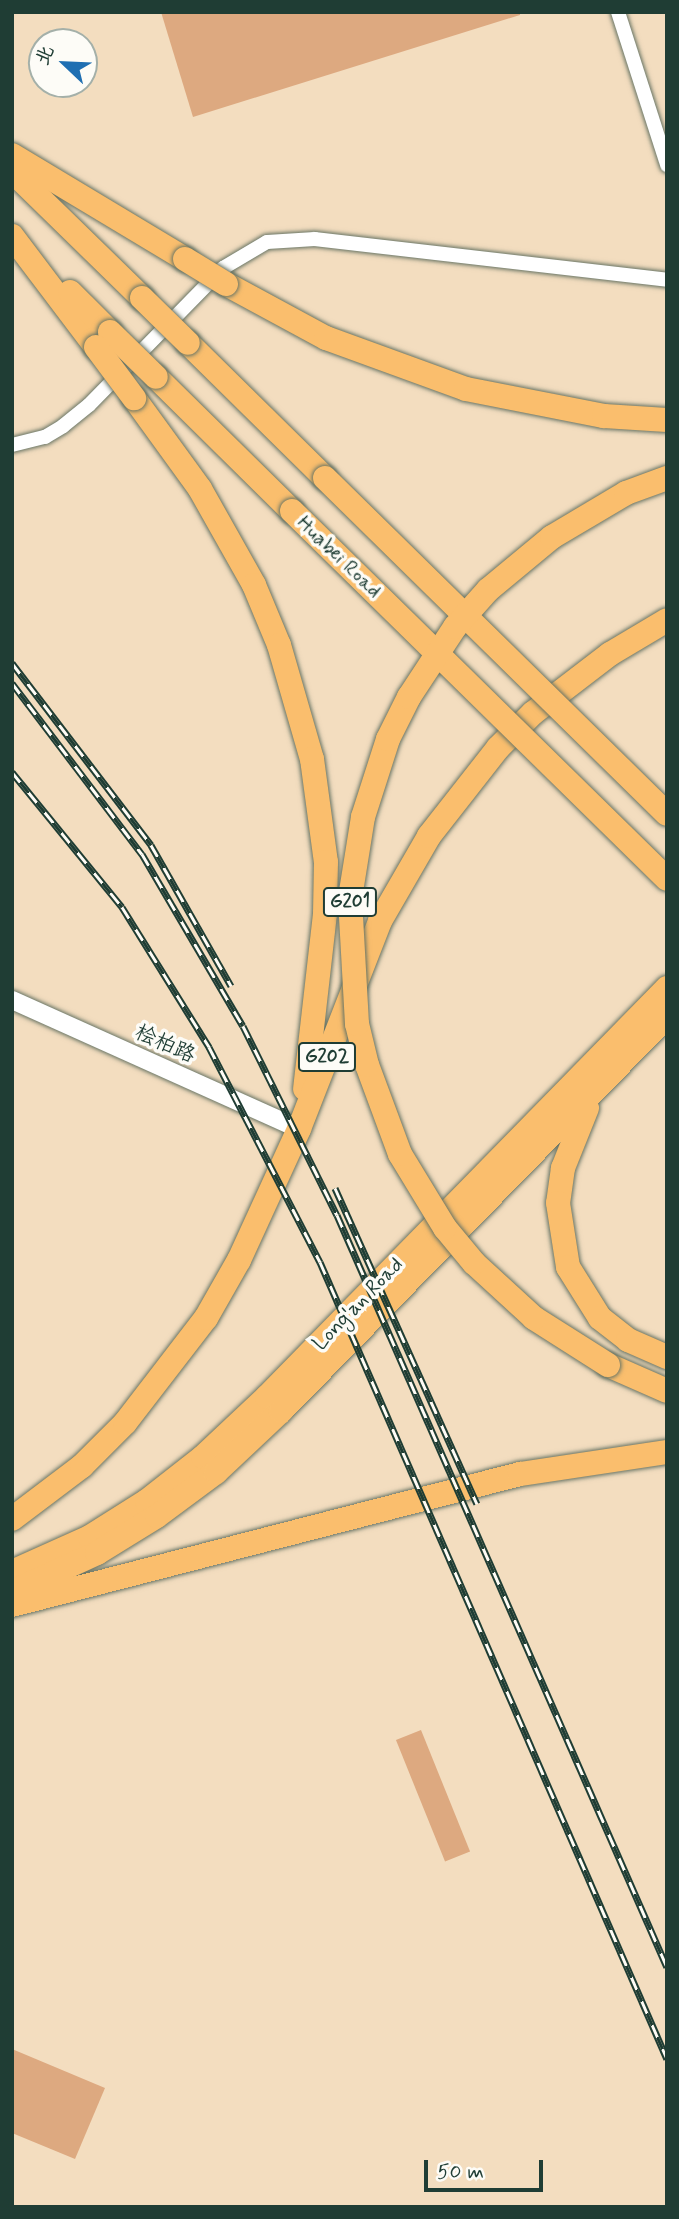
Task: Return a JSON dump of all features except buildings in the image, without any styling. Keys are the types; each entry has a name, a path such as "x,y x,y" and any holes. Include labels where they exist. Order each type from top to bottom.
{"highway":[{"path":"12,155 226,284 326,338 466,389 545,407 667,419"},
{"path":"12,171 667,814"},
{"name":"Huabei Road","path":"12,236 103,340 156,377 667,879"},
{"path":"103,340 134,398 200,489 254,586 283,655 312,759 326,862 326,914 299,1129"},
{"name":"G201","path":"667,478 589,513 534,550 488,590 431,660 388,739 373,780 355,855 349,942 355,1011 367,1065 400,1154 445,1228 491,1280 534,1318 608,1366 667,1391"},
{"name":"G202","path":"12,1519 82,1466 170,1369 239,1260 299,1129 358,969 402,879 429,836 498,748 533,713 610,654 667,620"},
{"name":"Long'an Road","path":"12,1572 90,1537 147,1501 203,1457 667,988"},
{"name":"Long'an Road","path":"12,1592 97,1553 158,1516 216,1472 281,1411 667,1016"},
{"path":"609,1075 584,1115 563,1168 560,1235 580,1292 600,1318 628,1340 667,1357"},
{"path":"12,1605 520,1474 667,1452"}],"street":[{"path":"618,12 667,165"},
{"path":"12,445 45,437 81,412 223,268 267,242 316,239 667,280"},
{"name":"桧柏路","path":"12,1000 299,1129"}],"railway":[{"path":"12,663 151,845 231,986"},
{"path":"12,683 142,854 243,1026 337,1215 667,1967"},
{"path":"12,772 122,907 209,1047 320,1262 667,2059"},
{"path":"335,1188 477,1504"}]}
